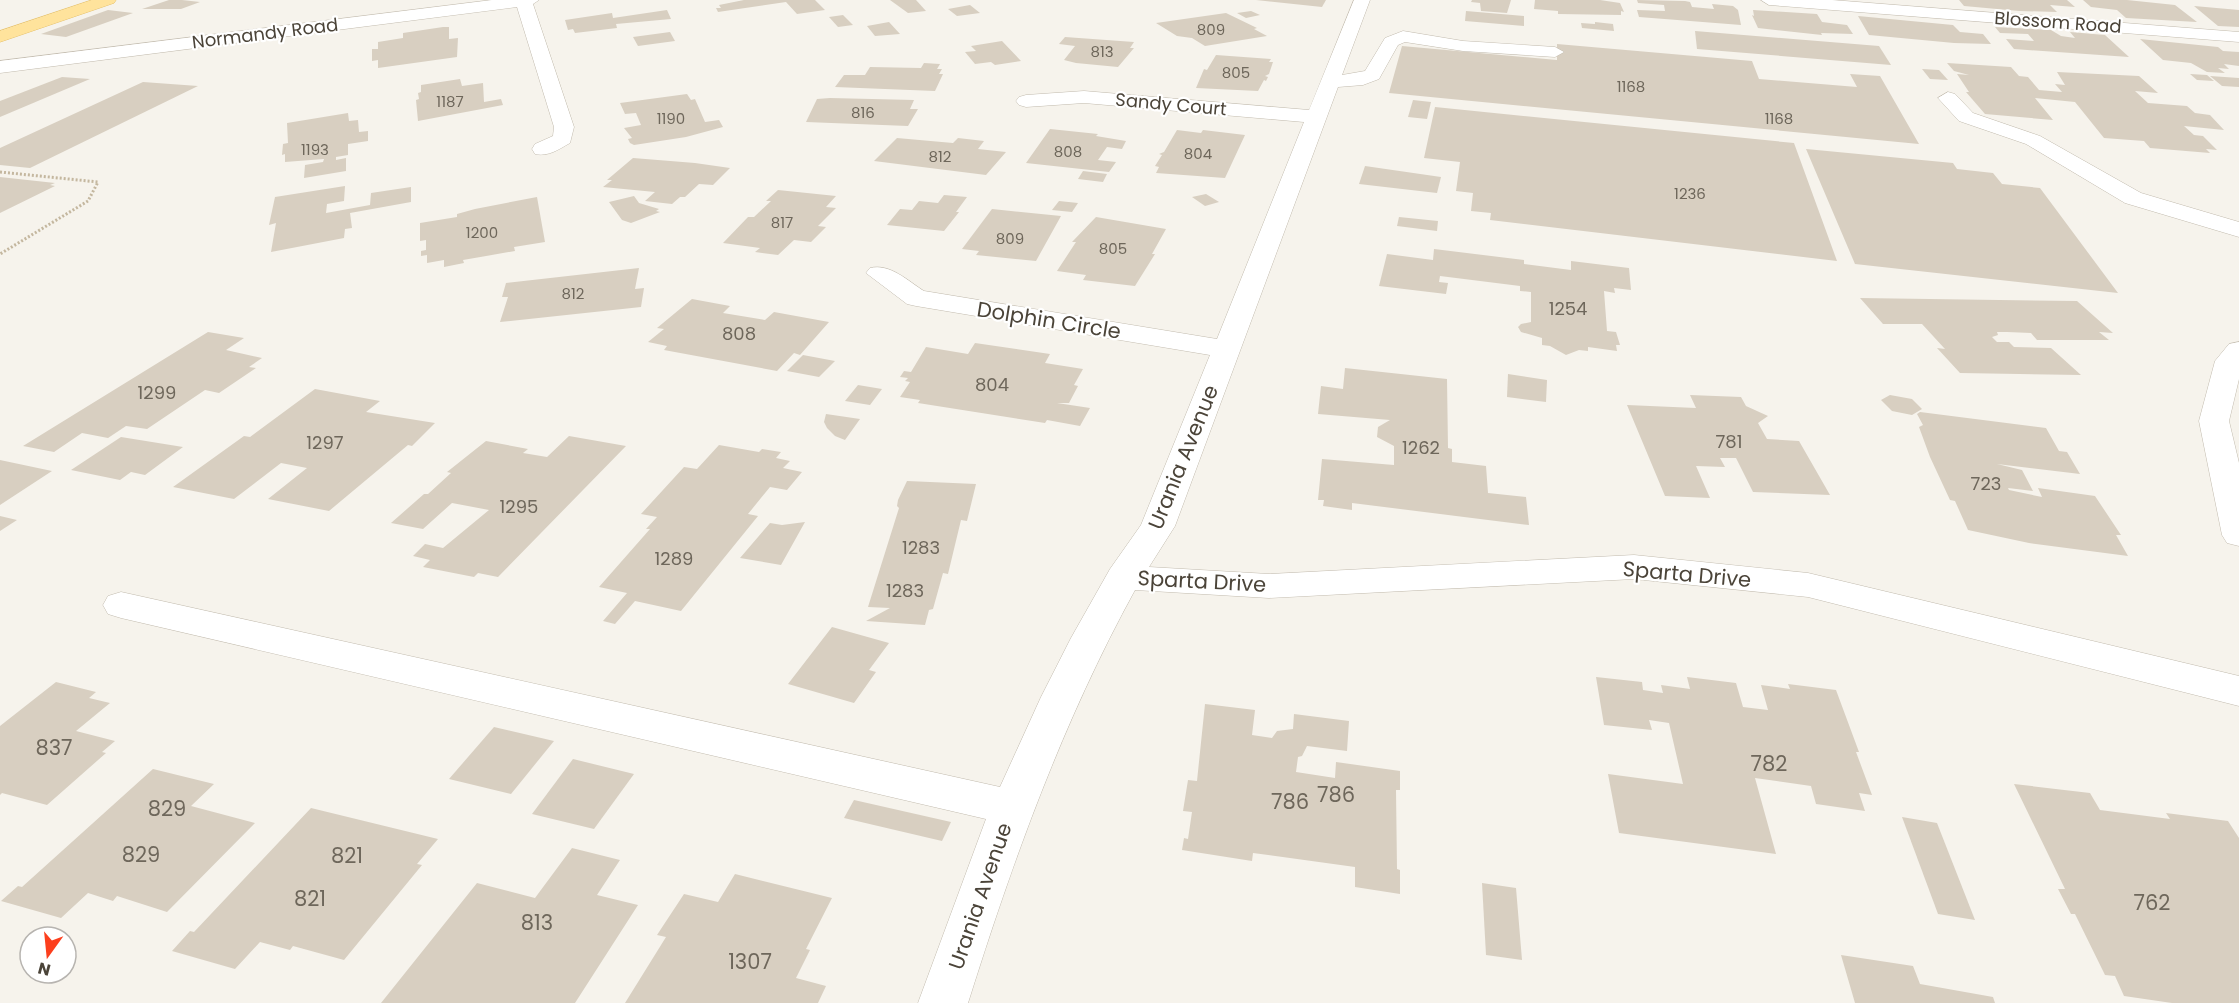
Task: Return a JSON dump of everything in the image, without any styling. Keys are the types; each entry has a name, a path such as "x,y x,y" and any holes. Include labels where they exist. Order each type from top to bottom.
{"main road":[{"path":"0,37 108,0"}],"street":[{"path":"527,0 564,127 564,139 543,149"},
{"name":"Normandy Road","path":"0,67 527,0"},
{"name":"Urania Avenue","path":"943,1003 1011,807 1086,647 1123,577 1158,526 1362,0"},
{"name":"Blossom Road","path":"1769,0 2239,37"},
{"path":"1330,82 1363,79 1372,75 1391,42 1403,36 1463,46 1555,52"},
{"name":"Sandy Court","path":"1026,101 1084,97 1317,117"},
{"path":"1948,98 1966,117 2033,140 2133,198 2239,230"},
{"name":"Dolphin Circle","path":"879,273 916,298 1227,349"},
{"path":"2239,350 2229,361 2214,421 2239,535"},
{"name":"Sparta Drive","path":"1123,577 1269,586 1634,567 1808,585 2239,691"},
{"path":"121,605 1011,807"}],"path":[{"path":"0,172 98,182 88,201 0,254"}],"building":[{"path":"169,0 200,2 181,9 142,9"},
{"path":"744,0 815,0 825,10 797,14 786,2 718,12 716,8 721,8 719,5"},
{"path":"890,0 916,0 926,11 908,13"},
{"path":"1256,0 1326,0 1322,7"},
{"path":"1472,0 1511,0 1507,13 1481,11 1480,3 1471,2"},
{"path":"1535,0 1600,0 1620,3 1624,12 1621,11 1621,15 1558,14 1558,11 1534,9"},
{"path":"1637,0 1685,1 1690,2 1692,7 1714,9 1712,4 1733,6 1738,10 1741,25 1639,17 1637,10 1665,11 1664,5 1638,3"},
{"path":"1959,0 2067,0 2075,7 2050,5 2057,12 2019,11 1964,6"},
{"path":"2083,0 2127,0 2175,5 2197,22 2126,18 2117,10 2091,7"},
{"path":"970,5 980,13 957,16 948,9"},
{"path":"2194,6 2239,10 2239,27 2218,26"},
{"path":"108,10 133,13 66,37 41,34"},
{"path":"667,10 671,19 616,24 617,28 575,33 573,29 568,30 565,20 612,13 613,18"},
{"path":"1753,10 1817,14 1822,22 1847,25 1853,34 1821,33 1822,35 1758,28 1752,15 1754,16"},
{"path":"1251,11 1260,15 1246,18 1237,13"},
{"path":"1466,11 1524,16 1524,26 1465,21"},
{"path":"1226,13 1257,28 1254,29 1267,36 1205,46 1192,38 1177,36 1156,23"},
{"path":"843,15 853,25 838,27 829,17"},
{"path":"1858,16 1953,25 1960,32 1983,34 1991,44 1869,35"},
{"path":"889,22 900,34 875,36 867,26"},
{"path":"1595,22 1613,24 1614,31 1582,28 1581,23 1595,24"},
{"path":"449,27 449,39 458,38 457,57 378,68 378,60 372,61 372,49 378,49 378,42 403,38 403,33"},
{"path":"1995,27 2051,30 2061,36 2075,38 2070,32 2105,35 2129,57 2014,49 2006,39 2034,41 2028,34 2000,33"},
{"path":"1695,31 1879,46 1891,65 1697,49"},
{"path":"670,32 675,41 638,46 633,37"},
{"path":"1065,37 1134,42 1130,48 1134,48 1118,67 1076,63 1064,60 1075,46 1059,44"},
{"path":"2140,39 2218,47 2223,51 2239,52 2239,66 2224,64 2229,69 2218,68 2225,73 2207,72 2191,63 2163,60"},
{"path":"1002,41 1021,61 995,65 991,62 975,64 965,52 976,51 971,46"},
{"path":"1557,44 1752,61 1759,79 1857,87 1850,74 1880,76 1919,144 1389,93 1402,46 1557,60"},
{"path":"1216,55 1271,59 1269,62 1273,62 1269,74 1265,76 1268,77 1266,81 1264,80 1258,91 1196,88 1204,69 1207,70"},
{"path":"924,63 940,64 937,69 942,69 939,74 943,74 935,91 835,87 844,75 865,75 870,67 921,68"},
{"path":"1947,63 2011,67 2019,76 2028,77 2039,90 2062,92 2055,84 2065,85 2057,72 2139,76 2158,93 2135,91 2148,103 2187,106 2195,113 2210,115 2224,130 2184,126 2194,135 2203,136 2217,150 2206,149 2210,153 2150,148 2144,141 2104,138 2075,102 2035,98 2053,120 1985,114 1966,92 1969,92 1957,74 1969,75 1954,71"},
{"path":"1922,69 1939,70 1948,80 1930,79"},
{"path":"2190,74 2207,75 2214,81 2197,80"},
{"path":"2210,76 2239,78 2239,87 2222,86"},
{"path":"62,77 90,79 0,117 0,101"},
{"path":"460,79 462,86 483,83 484,102 501,99 503,105 418,121 416,100 419,99 418,93 421,92 421,85"},
{"path":"143,82 198,86 30,168 0,165 0,148"},
{"path":"687,94 691,100 695,99 705,122 719,120 723,127 686,137 634,145 630,143 628,139 632,138 624,128 641,125 636,113 625,114 620,103"},
{"path":"817,99 914,100 910,109 918,109 908,126 806,122"},
{"path":"1413,100 1431,102 1427,119 1408,117"},
{"path":"1435,107 1794,143 1837,261 1490,220 1491,213 1471,211 1473,193 1456,191 1460,162 1424,158"},
{"path":"348,113 349,121 358,120 359,132 368,131 368,141 348,144 348,155 336,157 336,160 346,158 346,171 304,178 305,165 323,162 324,159 285,162 285,154 282,155 283,144 288,143 287,123"},
{"path":"1050,129 1098,134 1096,136 1126,141 1122,149 1107,147 1098,160 1116,162 1109,172 1026,163"},
{"path":"1177,130 1201,133 1203,130 1245,135 1225,178 1156,173 1159,167 1155,166 1162,155 1159,154 1164,152"},
{"path":"897,138 953,143 958,138 984,141 978,149 1006,152 986,175 874,161"},
{"path":"1806,149 1953,163 1957,169 1993,173 2002,184 2040,188 2118,293 1855,264"},
{"path":"633,158 730,168 713,185 699,184 685,197 680,197 672,204 645,201 655,192 603,187 612,180 607,180"},
{"path":"1365,166 1441,177 1437,193 1359,184"},
{"path":"1083,171 1107,174 1103,182 1078,179"},
{"path":"0,177 55,183 50,185 55,186 0,213"},
{"path":"345,186 344,201 327,204 326,213 370,205 371,193 411,187 411,202 350,213 352,228 345,229 344,238 271,252 276,223 269,225 275,197"},
{"path":"778,190 836,196 826,207 836,208 818,226 826,227 811,242 794,240 778,255 755,252 760,248 723,243 748,217 754,217 771,201 766,201"},
{"path":"1206,194 1219,202 1205,206 1192,197"},
{"path":"944,195 967,197 944,231 887,225 900,209 912,210 919,201 938,203"},
{"path":"634,196 639,203 659,209 656,211 660,212 631,223 622,220 609,202"},
{"path":"537,197 545,242 514,247 515,251 463,260 464,263 444,267 444,260 427,263 427,255 421,256 421,251 426,250 426,240 420,241 420,223 457,217 457,214 475,209"},
{"path":"1059,201 1078,203 1072,212 1052,210"},
{"path":"992,209 1061,216 1036,261 976,255 979,251 962,249"},
{"path":"1096,217 1166,229 1152,254 1155,254 1135,286 1083,280 1086,275 1057,271 1076,242 1072,242"},
{"path":"1399,217 1438,221 1437,231 1397,226"},
{"path":"1434,249 1524,260 1524,264 1571,270 1571,261 1629,268 1631,290 1614,288 1615,293 1604,291 1607,331 1616,332 1620,345 1616,345 1617,351 1588,347 1588,351 1579,350 1566,355 1550,346 1542,345 1542,338 1521,332 1518,327 1521,324 1531,322 1531,292 1520,291 1520,286 1440,276 1439,282 1448,283 1446,294 1379,286 1387,254 1433,260"},
{"path":"639,268 635,289 644,288 641,307 500,322 508,297 502,297 506,283"},
{"path":"1860,298 2077,301 2113,333 2099,332 2109,340 2037,340 2031,333 2007,332 1997,332 1998,335 1992,337 1997,342 2009,342 2014,347 2051,348 2081,375 1960,373 1937,348 1945,349 1922,324 1883,324"},
{"path":"692,299 730,306 723,313 765,320 774,312 829,322 800,355 794,353 777,371 664,350 667,346 648,342 664,329 657,328"},
{"path":"208,332 244,338 226,350 262,358 249,367 256,368 219,393 205,390 147,429 126,426 108,438 82,433 54,452 23,446"},
{"path":"975,343 1050,354 1045,363 1083,369 1074,385 1078,386 1069,403 1057,403 1090,408 1080,426 1047,420 1045,423 918,403 920,400 900,397 910,382 905,381 908,378 900,377 904,371 911,372 926,347 968,354"},
{"path":"803,355 835,361 819,377 787,371"},
{"path":"1345,368 1447,379 1448,448 1452,449 1452,462 1486,466 1488,493 1526,497 1529,525 1352,503 1352,510 1323,506 1324,500 1318,500 1322,459 1394,465 1394,446 1377,437 1378,427 1390,420 1318,414 1321,386 1343,389"},
{"path":"1508,374 1547,380 1546,402 1507,397"},
{"path":"858,385 882,389 870,405 845,401"},
{"path":"315,389 380,401 366,412 435,423 412,446 408,445 329,511 268,499 307,468 281,463 234,499 173,487 244,436 250,437"},
{"path":"1690,395 1741,397 1746,406 1768,416 1758,423 1767,439 1799,441 1830,495 1753,492 1736,458 1720,458 1725,467 1696,466 1710,498 1665,496 1627,405 1696,408"},
{"path":"1890,395 1912,399 1922,409 1912,415 1892,411 1881,400"},
{"path":"1920,412 2046,428 2059,451 2067,452 2080,474 1997,464 2022,470 2033,491 2008,488 2009,490 2042,497 2038,488 2095,496 2121,535 2116,535 2128,556 2029,543 1968,530 1955,501 1950,500 1930,457 1919,427 1923,425 1917,414"},
{"path":"826,414 860,419 845,440 835,436 827,428 824,422"},
{"path":"569,436 626,446 498,577 478,573 474,577 423,567 430,560 413,556 425,544 443,548 489,510 452,503 423,529 391,523 424,494 428,494 451,473 447,472 486,441 528,449 523,453 547,457"},
{"path":"121,437 183,447 145,475 131,472 120,480 71,470"},
{"path":"719,445 759,452 762,449 781,452 776,458 790,461 783,468 802,472 787,490 770,487 748,514 758,516 681,611 635,601 615,624 603,621 627,593 599,587 650,529 646,529 657,517 641,514 684,467 697,469"},
{"path":"0,460 52,471 0,505"},
{"path":"907,481 976,484 967,521 961,520 948,574 943,573 933,609 929,610 925,625 866,621 890,608 868,607 899,508 898,500"},
{"path":"0,516 17,520 0,531"},
{"path":"805,522 781,565 740,558 770,523 782,525"},
{"path":"832,627 889,643 869,670 876,672 854,703 788,684"},
{"path":"1596,677 1642,682 1643,690 1663,693 1661,685 1690,689 1687,677 1736,683 1743,707 1768,710 1761,685 1790,689 1788,684 1836,690 1872,795 1859,793 1865,811 1816,804 1811,786 1755,778 1776,854 1619,833 1608,774 1683,784 1669,723 1649,720 1652,730 1604,725"},
{"path":"56,682 96,692 89,698 110,703 76,731 115,741 102,752 106,753 47,805 2,793 0,795 0,726"},
{"path":"1205,704 1255,710 1252,735 1272,738 1277,731 1293,729 1294,714 1349,721 1347,751 1307,746 1302,756 1298,757 1296,772 1335,778 1336,762 1400,771 1400,790 1396,790 1397,869 1400,870 1400,894 1355,887 1355,867 1253,853 1252,861 1182,850 1184,838 1188,839 1192,812 1183,811 1188,780 1197,781"},
{"path":"494,727 554,741 511,794 449,779"},
{"path":"573,759 634,774 594,829 532,814"},
{"path":"153,769 214,784 191,806 255,823 167,912 117,896 113,901 88,893 61,918 1,901 18,886 22,887"},
{"path":"2014,784 2090,793 2100,810 2170,819 2166,813 2228,821 2239,838 2239,1003 2172,1003 2124,996 2115,976 2105,975 2075,914 2071,914 2058,889 2065,889"},
{"path":"854,800 951,822 942,841 844,818"},
{"path":"311,808 438,839 417,864 422,865 344,960 293,946 290,950 260,942 235,969 172,951 190,931 194,932"},
{"path":"1902,817 1937,823 1975,920 1938,914"},
{"path":"572,848 620,860 597,895 638,905 575,1003 381,1003 477,883 535,898"},
{"path":"735,874 832,898 806,949 810,950 796,978 826,986 818,1003 625,1003 666,937 657,935 684,894 718,902"},
{"path":"1482,883 1516,888 1522,960 1486,955"},
{"path":"1841,955 1913,966 1920,984 1993,997 1995,1003 1855,1003"}]}
